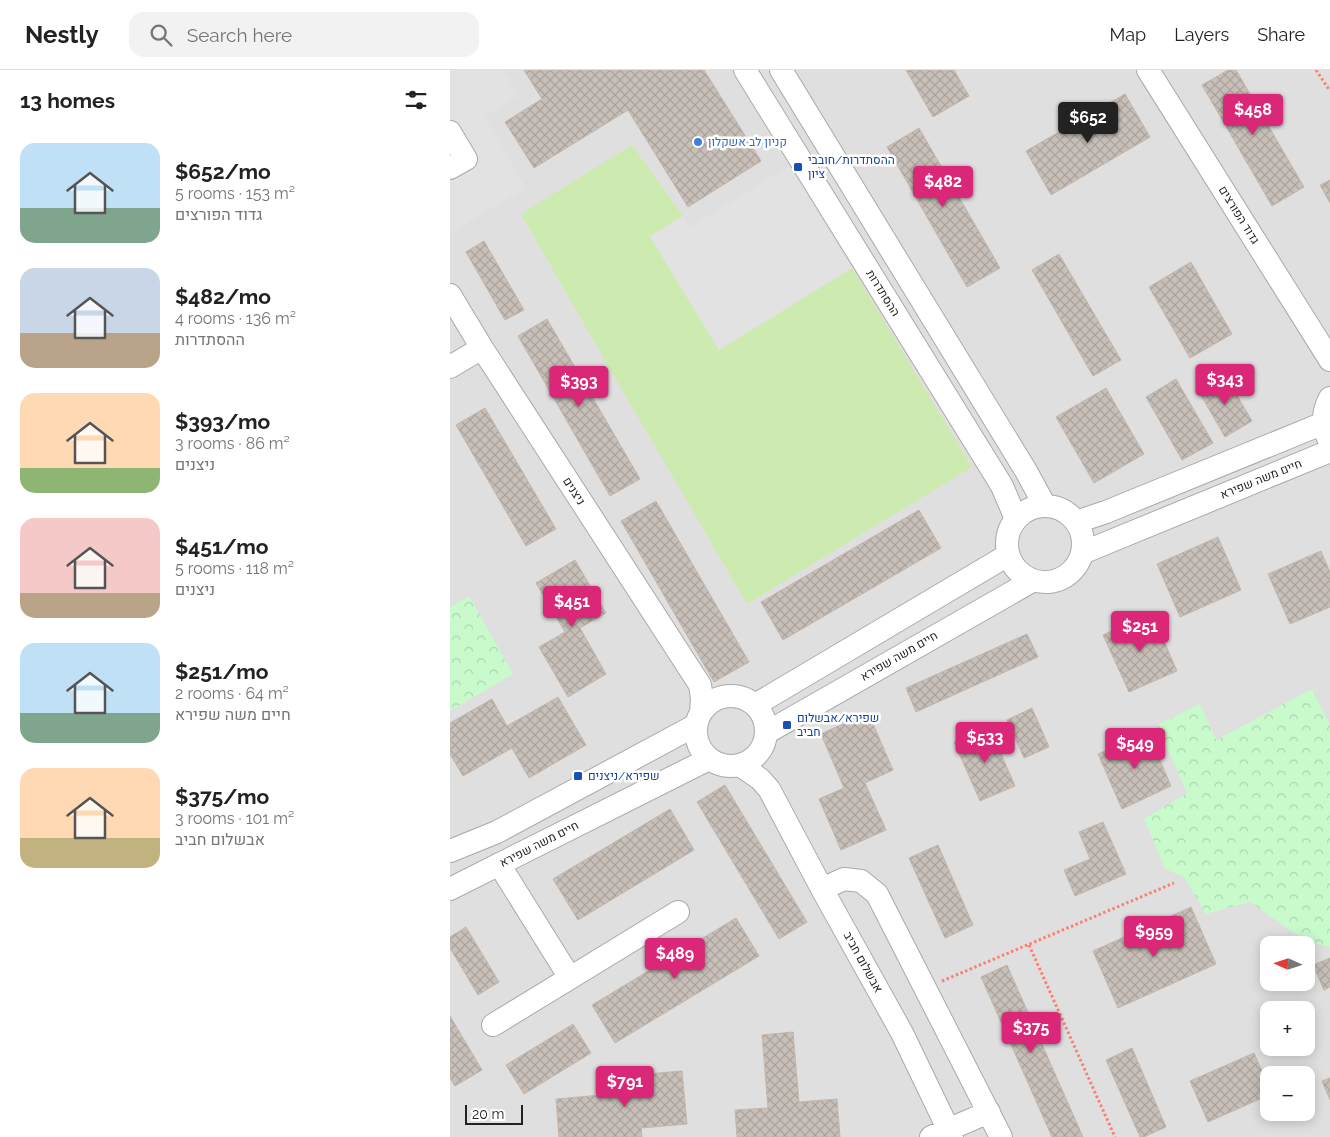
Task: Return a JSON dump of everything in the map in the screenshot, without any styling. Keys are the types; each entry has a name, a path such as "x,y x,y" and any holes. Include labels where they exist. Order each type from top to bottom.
{"street":[{"name":"ההסתדרות","path":"745,70 1002,486 1016,519"},
{"path":"781,70 1026,470 1045,506"},
{"name":"גדוד הפורצים","path":"1148,70 1330,360"},
{"path":"450,132 466,159 450,168"},
{"name":"ניצנים","path":"450,295 482,348 700,685"},
{"path":"450,367 482,348"},
{"path":"1076,522 1327,433 1325,411 1330,398"},
{"name":"חיים משה שפירא","path":"1082,552 1330,451"},
{"path":"1045,506 1057,508 1068,514 1076,522 1083,542 1082,552 1077,564 1068,574 1057,580 1044,582 1032,580 1017,570 1008,556 1006,542 1009,530 1016,519 1024,512 1035,507 1045,506"},
{"path":"755,705 1008,556"},
{"name":"חיים משה שפירא","path":"764,740 1032,580"},
{"path":"700,685 723,696"},
{"path":"450,851 498,832 698,719 706,705 723,696 735,695 746,698 762,713 765,722 764,740 749,761 740,765 724,765 709,759 698,744 696,735 698,719 702,698 700,685"},
{"name":"אבשלום חביב","path":"764,740 769,789"},
{"name":"חיים משה שפירא","path":"450,889 709,759"},
{"name":"אבשלום חביב","path":"740,765 760,779 769,789 822,890 902,1032 944,1134"},
{"path":"499,864 570,978"},
{"path":"822,890 844,879 861,881 878,894 1001,1137"},
{"path":"493,1024 678,912"},
{"path":"944,1134 988,1112"}],"path":[{"path":"1316,70 1330,91"},
{"path":"925,988 1174,883"},
{"path":"1029,945 1115,1137"}],"shaded area":[{"path":"450,70 1330,70 1330,1137 450,1137"},
{"path":"450,70 503,70 518,96 485,116 526,188 450,233"},
{"path":"789,166 852,268 719,350 650,236 683,216 690,227"}],"green space":[{"path":"632,145 683,216 650,237 719,350 852,268 972,467 747,604 521,214"},
{"path":"469,596 513,674 450,711 450,607"},
{"path":"1312,689 1330,725 1330,947 1315,943 1315,936 1298,936 1250,902 1206,914 1184,877 1165,869 1144,819 1187,793 1157,725 1200,704 1216,740"}],"building":[{"name":"קניון לב אשקלון","path":"524,70 704,70 761,161 688,207 628,110 534,168 505,122 542,99"},
{"path":"906,70 954,70 969,96 933,117"},
{"path":"1228,70 1236,70 1304,187 1272,206 1202,85"},
{"path":"1125,94 1150,137 1051,195 1026,151"},
{"path":"919,128 1000,268 967,287 887,147"},
{"path":"1330,180 1330,203 1320,185"},
{"path":"484,241 524,310 505,320 466,252"},
{"path":"1059,254 1121,360 1093,376 1032,270"},
{"path":"1191,262 1232,334 1190,358 1149,287"},
{"path":"547,319 640,479 610,496 518,336"},
{"path":"1225,375 1252,421 1225,437 1198,390"},
{"path":"1176,379 1213,443 1182,460 1146,397"},
{"path":"1106,388 1144,454 1094,483 1056,417"},
{"path":"485,408 556,529 526,546 456,425"},
{"path":"656,501 749,662 714,682 621,521"},
{"path":"919,510 941,548 783,640 761,602"},
{"path":"1218,537 1241,590 1180,617 1157,564"},
{"path":"1321,551 1330,572 1330,607 1290,624 1268,574"},
{"path":"575,560 606,613 580,628 606,674 568,697 539,647 565,632 536,583"},
{"path":"1152,613 1177,671 1129,692 1103,635"},
{"path":"1027,634 1038,657 916,712 906,688"},
{"path":"558,697 586,745 529,778 512,748 463,776 450,754 450,723 492,699 507,726"},
{"path":"1032,708 1049,747 1024,758 1007,720"},
{"path":"868,712 893,770 865,783 886,830 841,850 819,799 844,788 821,734"},
{"path":"989,726 1015,786 980,801 954,742"},
{"path":"1148,732 1171,786 1122,809 1098,754"},
{"path":"725,785 807,922 779,939 697,802"},
{"path":"670,809 694,850 578,920 553,879"},
{"path":"1103,822 1126,874 1075,896 1064,870 1090,859 1079,832"},
{"path":"938,845 973,925 945,938 909,858"},
{"path":"1191,907 1216,964 1118,1008 1093,951"},
{"path":"736,918 759,956 615,1043 592,1005"},
{"path":"466,927 499,982 478,995 450,948 450,937"},
{"path":"1330,958 1330,987 1324,990 1315,970 1315,964"},
{"path":"1007,965 1083,1137 1052,1137 981,977"},
{"path":"450,1016 482,1070 455,1086 450,1078"},
{"path":"573,1024 591,1053 524,1094 506,1065"},
{"path":"793,1032 799,1102 837,1099 840,1137 737,1137 735,1110 768,1108 762,1035"},
{"path":"1132,1048 1166,1127 1144,1137 1140,1137 1106,1060"},
{"path":"1254,1053 1260,1067 1260,1099 1208,1122 1190,1081"},
{"path":"682,1071 687,1124 641,1128 642,1137 559,1137 556,1099 613,1094 612,1077"},
{"path":"1330,1078 1330,1100 1322,1081"}],"place":[{"name":"קניון לב אשקלון","path":"698,142"},
{"name":"ההסתדרות/חובבי ציון","path":"798,167"},
{"name":"שפירא/אבשלום חביב","path":"787,725"},
{"name":"שפירא/ניצנים","path":"578,776"}]}
